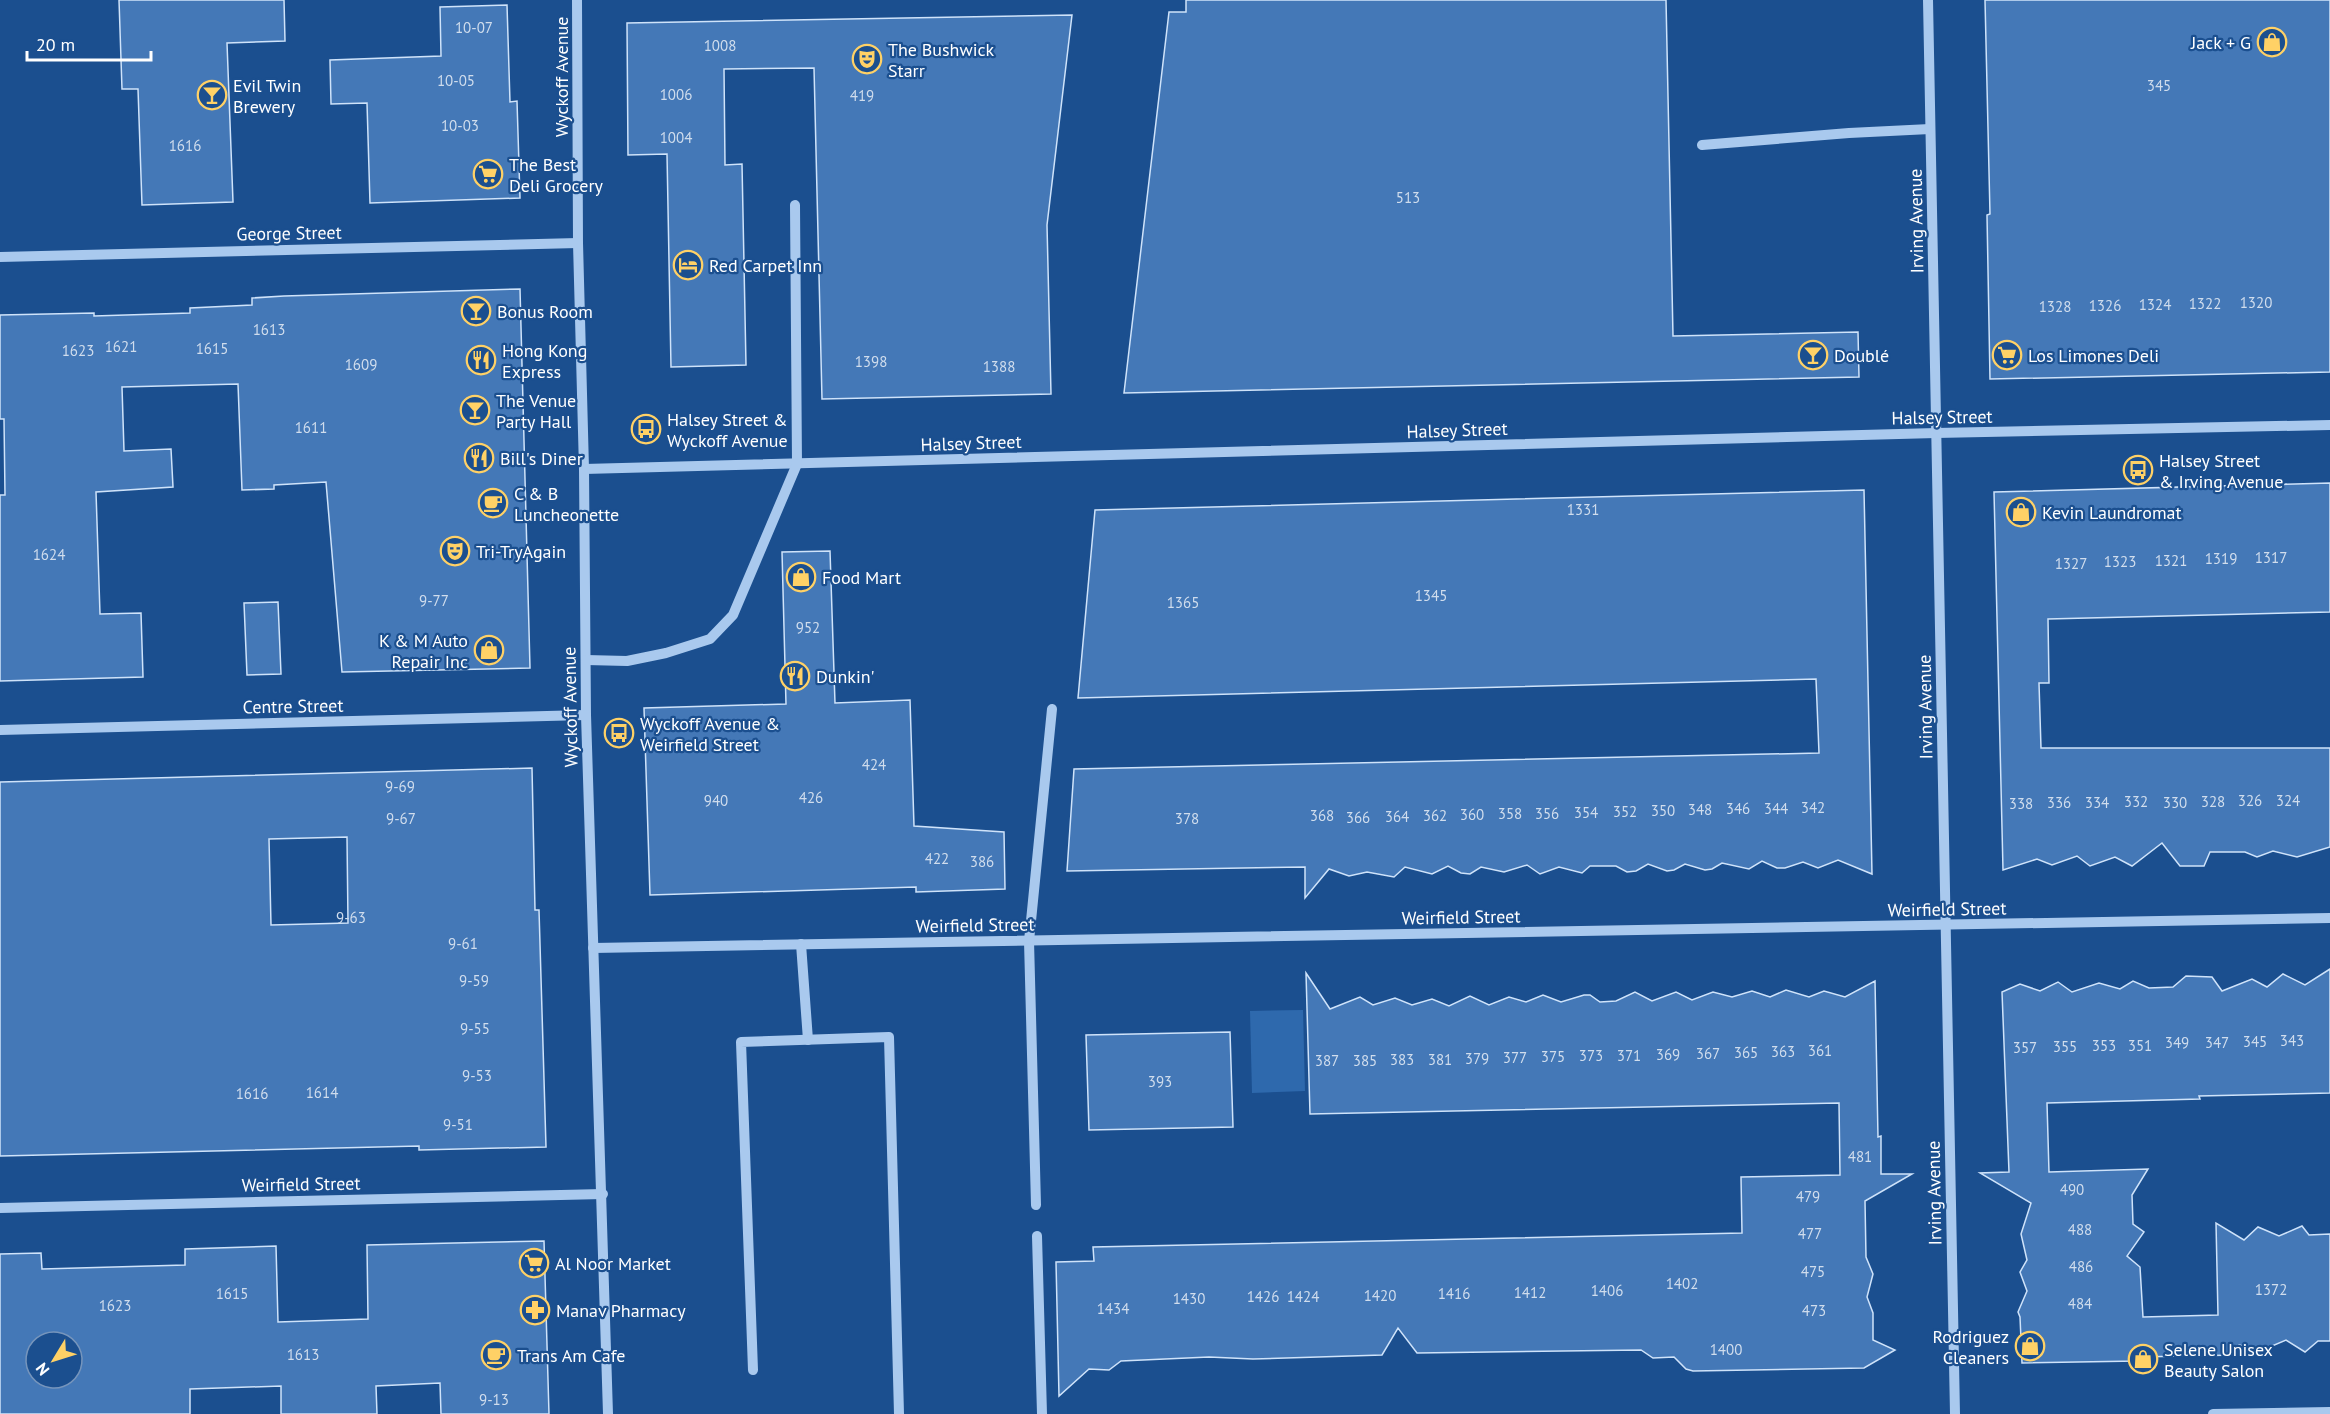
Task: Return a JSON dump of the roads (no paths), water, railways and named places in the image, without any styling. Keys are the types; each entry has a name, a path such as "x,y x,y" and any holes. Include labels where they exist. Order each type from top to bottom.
{"street":[{"name":"Wyckoff Avenue","path":"577,0 578,243 584,470 586,715 592,948 603,1194 608,1414"},
{"name":"Irving Avenue","path":"1928,0 1955,1414"},
{"path":"1702,145 1930,129"},
{"path":"586,660 627,661 666,653 710,639 733,615 797,464 795,205"},
{"name":"George Street","path":"0,257 578,243"},
{"name":"Halsey Street","path":"584,470 1936,433 2330,425"},
{"path":"1036,1205 1029,941 1052,709"},
{"name":"Centre Street","path":"0,730 586,715"},
{"name":"Weirfield Street","path":"592,948 2330,918"},
{"path":"801,944 808,1040"},
{"path":"753,1370 741,1042 889,1037 899,1414"},
{"name":"Weirfield Street","path":"0,1208 603,1194"},
{"path":"1037,1236 1042,1414"},
{"path":"2213,1414 2330,1412"}],"place":[{"name":"Jack + G","path":"2272,42"},
{"name":"The Bushwick Starr","path":"867,59"},
{"name":"Evil Twin Brewery","path":"212,95"},
{"name":"The Best Deli Grocery","path":"488,174"},
{"name":"Red Carpet Inn","path":"688,265"},
{"name":"Bonus Room","path":"476,311"},
{"name":"Doublé","path":"1813,355"},
{"name":"Los Limones Deli","path":"2007,355"},
{"name":"Hong Kong Express","path":"481,360"},
{"name":"The Venue Party Hall","path":"475,410"},
{"name":"Halsey Street & Wyckoff Avenue","path":"646,429"},
{"name":"Bill's Diner","path":"479,458"},
{"name":"Halsey Street & Irving Avenue","path":"2138,470"},
{"name":"C & B Luncheonette","path":"493,503"},
{"name":"Kevin Laundromat","path":"2021,512"},
{"name":"Tri-TryAgain","path":"455,551"},
{"name":"Food Mart","path":"801,577"},
{"name":"K & M Auto Repair Inc","path":"489,650"},
{"name":"Dunkin'","path":"795,676"},
{"name":"Wyckoff Avenue & Weirfield Street","path":"619,733"},
{"name":"Al Noor Market","path":"534,1263"},
{"name":"Manav Pharmacy","path":"535,1310"},
{"name":"Rodriguez Cleaners","path":"2030,1346"},
{"name":"Trans Am Cafe","path":"496,1355"},
{"name":"Selene Unisex Beauty Salon","path":"2143,1359"}]}
